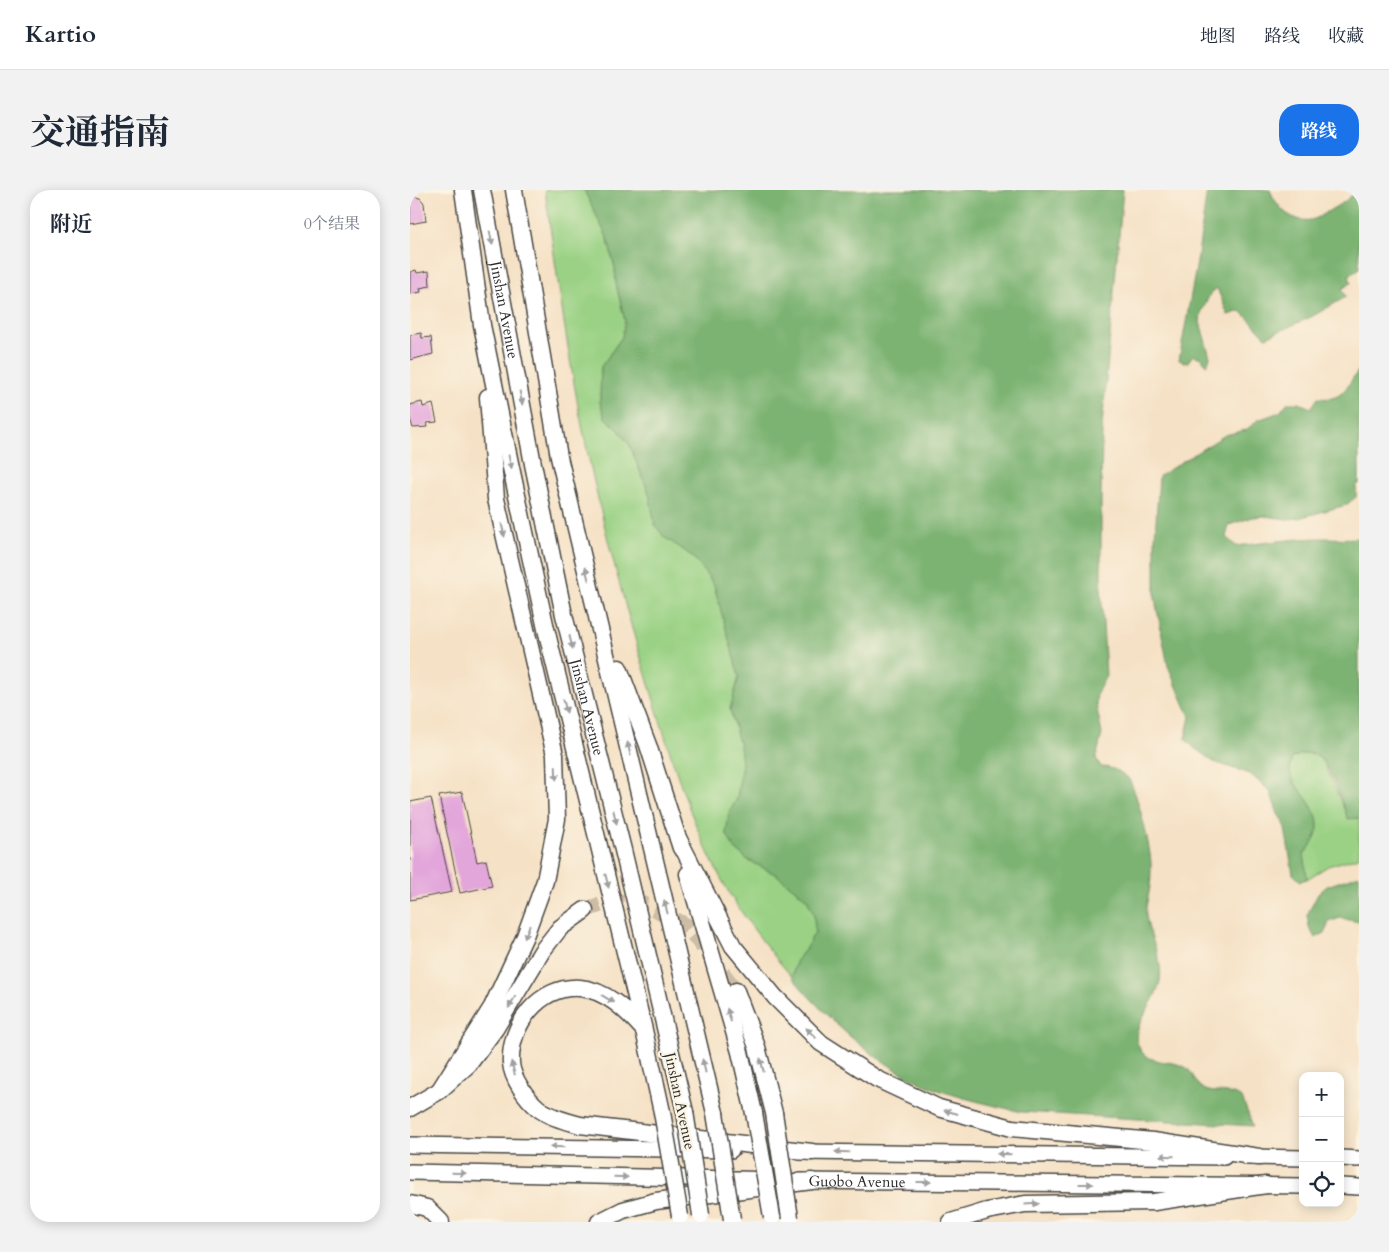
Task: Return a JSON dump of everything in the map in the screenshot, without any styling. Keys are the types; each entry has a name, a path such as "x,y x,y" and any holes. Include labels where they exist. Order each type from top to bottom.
{"highway":[{"path":"439,1090 492,1007 525,936 545,881 558,819 555,754 496,499 482,325 463,190"},
{"name":"Jinshan Avenue","path":"482,190 533,464 564,615 623,850 685,1112 702,1218"},
{"name":"Jinshan Avenue","path":"514,190 559,457 715,1113 732,1220"},
{"path":"482,325 546,629 644,1030 662,1112 680,1219"},
{"path":"595,607 648,745 678,838 740,1052 754,1113 772,1219"},
{"path":"678,838 733,946 775,998 821,1043 877,1078 939,1108 1012,1128 1152,1141 1258,1158"},
{"path":"410,1108 439,1090 469,1064 495,1029 542,951 560,928 585,910"},
{"path":"644,1030 625,1010 604,995 582,988 562,989 543,998 523,1017 512,1040 511,1064 521,1090 538,1108 555,1118 580,1125 812,1152"},
{"path":"736,991 758,1048 774,1113 790,1220"},
{"path":"599,1222 623,1210 656,1201 812,1181"},
{"path":"951,1222 987,1210 1026,1204 1154,1202 1266,1185"},
{"path":"410,1204 427,1208 452,1222"},
{"path":"427,1208 441,1222"}],"main road":[{"name":"Guobo Avenue","path":"410,1145 1299,1158"},
{"path":"1344,1158 1359,1159"},
{"name":"Guobo Avenue","path":"410,1172 812,1181 1299,1186"},
{"path":"1344,1186 1359,1186"}],"green space":[{"path":"545,190 584,190 607,237 625,321 622,337 601,367 600,402 605,418 618,429 629,444 649,493 652,508 681,548 695,559 714,585 739,677 730,709 740,746 742,764 737,799 729,813 734,848 748,860 777,875 807,899 814,915 815,932 796,962 792,977 749,923 721,878 695,822 665,736 627,611 592,475 573,379"},
{"path":"584,190 1123,190 1102,426 1101,588 1106,676 1097,693 1096,704 1102,734 1096,758 1101,767 1115,770 1128,778 1143,820 1151,859 1151,879 1146,915 1161,973 1157,990 1139,1025 1137,1042 1141,1051 1150,1058 1178,1064 1186,1068 1205,1090 1233,1094 1242,1098 1253,1126 1022,1112 944,1092 900,1072 860,1045 824,1012 792,977 796,962 815,932 814,915 807,899 777,875 748,860 734,848 726,833 729,813 737,799 742,764 740,746 730,709 739,677 714,585 695,559 665,538 655,525 649,493 629,444 618,429 605,418 600,402 601,367 622,337 625,321 607,237"},
{"path":"1207,190 1270,190 1276,202 1285,212 1297,219 1311,220 1345,201 1356,190 1359,190 1359,269 1349,275 1351,283 1342,289 1346,297 1311,317 1266,337 1241,311 1228,315 1217,288 1210,294 1201,313 1200,322 1210,357 1207,365 1201,358 1193,355 1187,363 1179,360 1197,262"},
{"path":"1359,370 1359,484 1356,485 1356,497 1346,505 1299,518 1253,517 1229,525 1226,537 1236,546 1286,540 1359,538 1359,818 1348,819 1331,774 1321,759 1310,753 1292,758 1290,772 1292,778 1312,807 1318,822 1316,837 1304,854 1307,879 1300,881 1293,874 1284,823 1278,814 1270,791 1250,774 1214,762 1185,739 1190,717 1168,666 1155,599 1155,537 1159,476 1225,435 1246,430 1258,420 1280,412 1287,403 1299,403 1311,408 1318,398 1339,395 1347,388"},
{"path":"1304,753 1316,755 1324,763 1348,818 1359,818 1359,857 1328,866 1307,879 1304,854 1316,837 1317,822 1311,807 1293,780 1290,769 1292,758"},
{"path":"1359,875 1359,922 1340,918 1329,922 1325,933 1315,938 1309,927 1307,915 1318,894 1327,886"}],"building":[{"path":"410,196 420,198 424,203 426,221 410,224"},
{"path":"416,270 417,273 429,271 430,286 420,288 421,292 410,294 410,272"},
{"path":"421,333 422,338 431,337 433,354 410,360 410,335"},
{"path":"422,402 423,407 433,404 437,422 427,423 428,427 413,428 410,419 410,405"},
{"path":"462,792 477,862 486,860 492,886 460,893 439,796"},
{"path":"431,798 452,892 410,900 410,802"}],"tunnel":[{"path":"585,910 611,901 648,905 687,926 736,991"}]}
